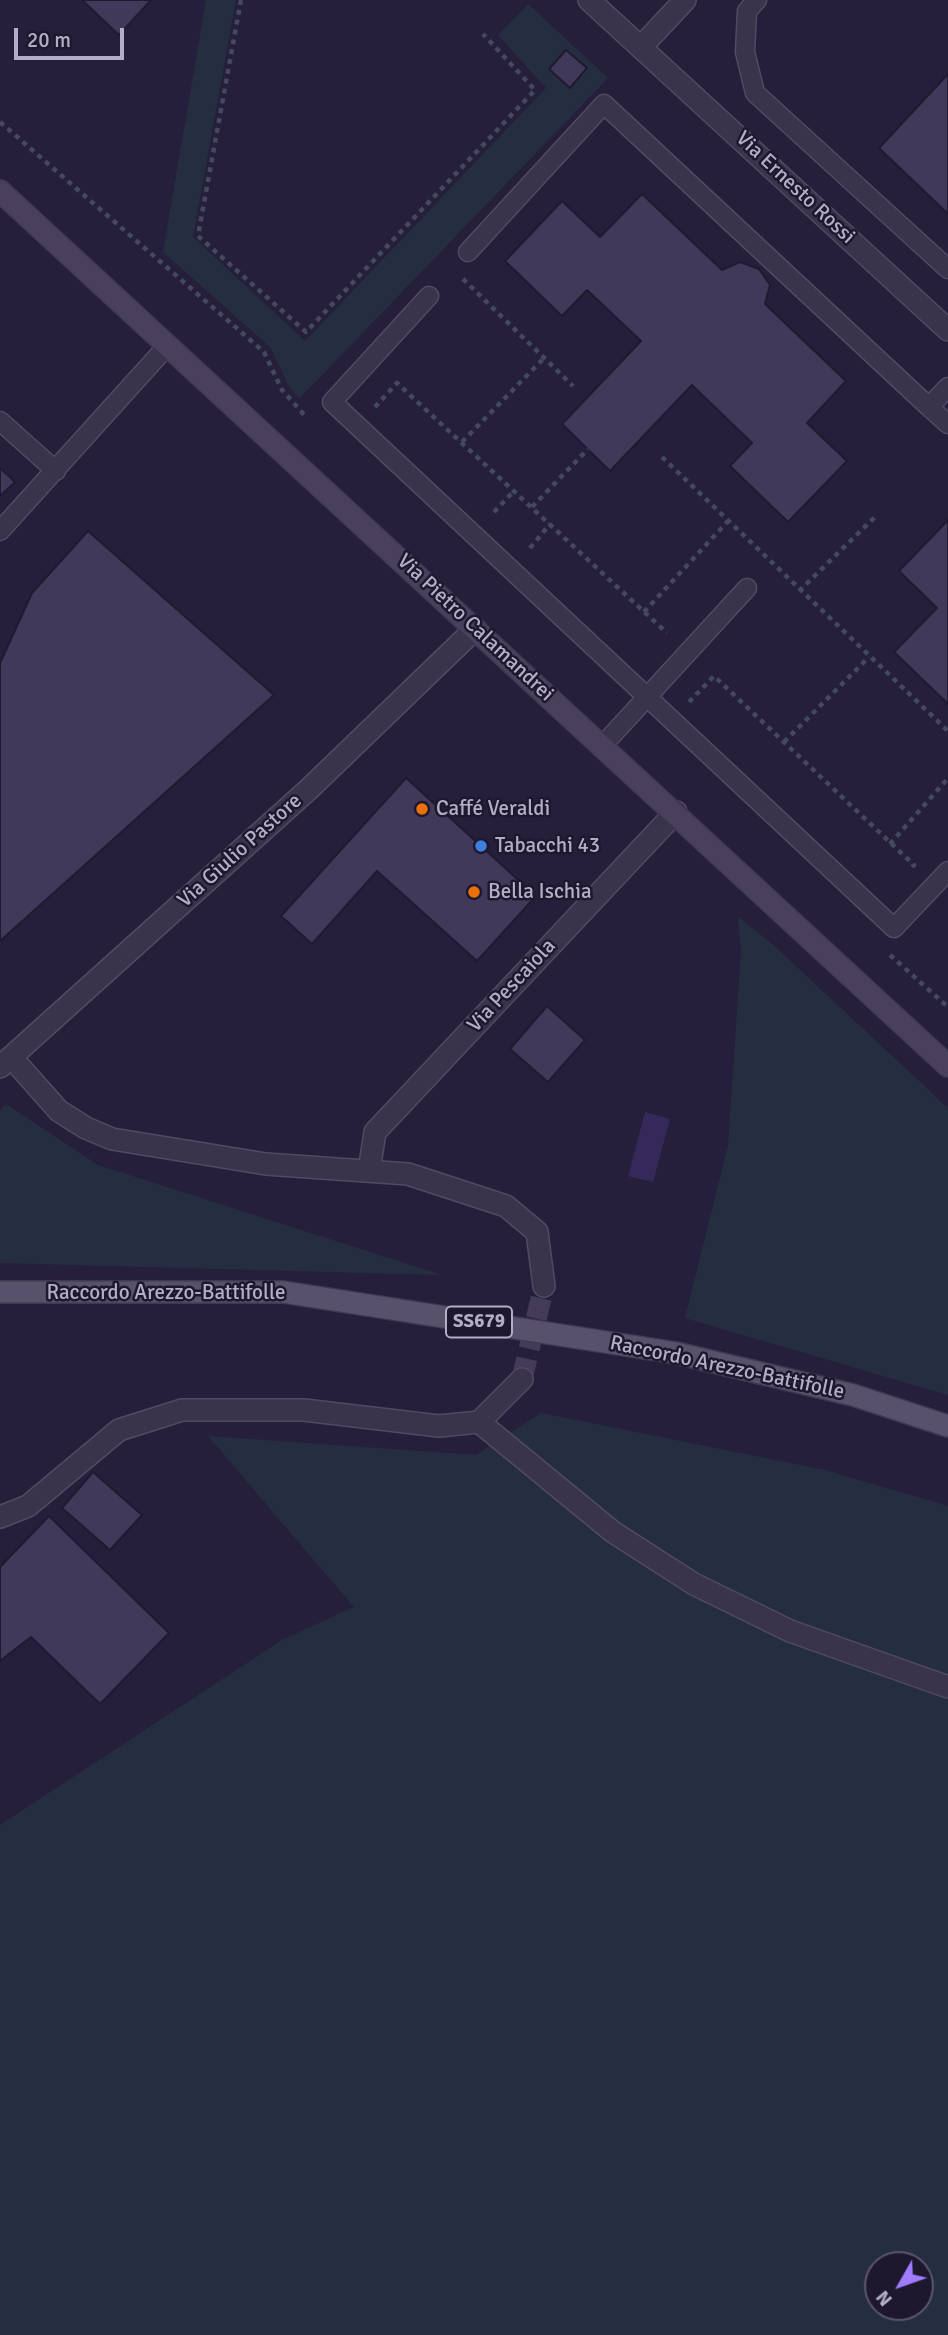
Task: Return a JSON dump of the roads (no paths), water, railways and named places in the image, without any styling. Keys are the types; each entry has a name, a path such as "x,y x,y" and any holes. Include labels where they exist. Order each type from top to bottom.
{"main road":[{"name":"Via Pietro Calamandrei","path":"0,191 948,1066"},
{"name":"Raccordo Arezzo-Battifolle","path":"0,1292 283,1292 676,1353 853,1395 948,1426"}],"street":[{"name":"Via Ernesto Rossi","path":"589,0 948,330"},
{"path":"641,47 685,0"},
{"name":"Via Giulio Pastore","path":"6,1062 309,789 475,629"},
{"name":"Via Pescaiola","path":"369,1171 375,1132 676,813"},
{"path":"6,1062 59,1111 112,1139 266,1164 408,1174 506,1206 537,1232 544,1286"},
{"path":"0,1517 28,1506 119,1430 181,1410 304,1410 439,1426 479,1422 522,1379"},
{"path":"479,1422 613,1532 694,1584 790,1631 948,1688"}],"lane":[{"path":"757,0 747,11 745,52 755,93 948,269"},
{"path":"468,252 604,104 948,424"},
{"path":"429,296 332,402 894,928 948,871"},
{"path":"0,531 168,345"},
{"path":"929,407 948,387"},
{"path":"0,421 56,471"},
{"path":"603,745 747,588"}],"tunnel":[{"path":"522,1379 544,1286"}],"place":[{"name":"Caffé Veraldi","path":"422,809"},
{"name":"Tabacchi 43","path":"481,846"},
{"name":"Bella Ischia","path":"474,892"}]}
